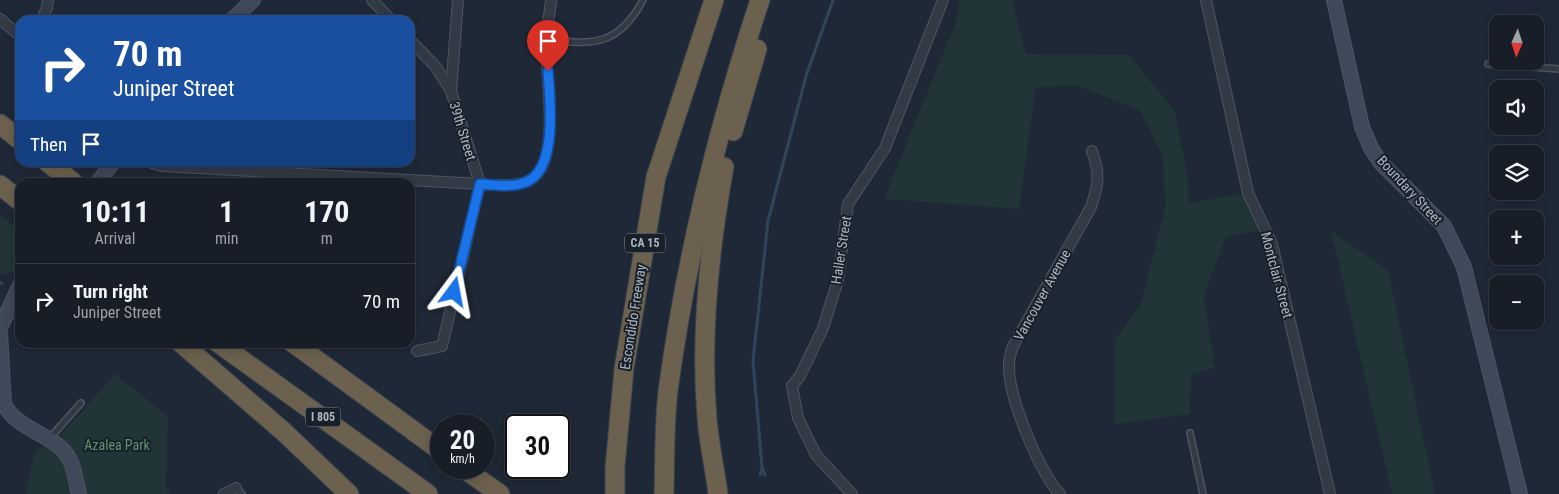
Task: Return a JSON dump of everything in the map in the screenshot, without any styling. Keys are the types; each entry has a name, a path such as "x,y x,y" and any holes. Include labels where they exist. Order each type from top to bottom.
{"highway":[{"name":"Escondido Freeway","path":"615,494 615,467 624,369 656,177 714,0"},
{"path":"664,494 668,394 686,274 734,79 760,0"},
{"path":"718,494 707,419 705,359 706,308 714,225 725,160 772,0"},
{"path":"0,124 15,136"},
{"path":"54,167 68,178"},
{"path":"0,185 15,197"},
{"path":"187,348 284,432 349,494"},
{"name":"I 805","path":"225,348 428,494"},
{"path":"300,348 430,443"},
{"path":"479,479 500,494"}],"street":[{"path":"48,4 56,0"},
{"path":"237,15 253,0"},
{"path":"372,0 386,15"},
{"name":"39th Street","path":"458,0 451,91 480,184"},
{"path":"415,182 507,185 527,182 544,166 551,119 546,39 551,0"},
{"name":"Haller Street","path":"852,494 816,455 798,418 792,386 800,376 823,328 838,280 848,204 885,148 942,0"},
{"name":"Montclair Street","path":"1206,0 1248,193 1272,244 1330,494"},
{"name":"Boundary Street","path":"1334,0 1362,127 1371,148 1382,163 1444,226 1464,267 1520,494"},
{"path":"0,19 15,32"},
{"path":"415,45 436,67 451,91"},
{"name":"Vancouver Avenue","path":"1060,494 1048,481 1016,405 1008,363 1013,346 1091,207 1098,188 1099,170 1092,151"},
{"path":"101,178 109,167"},
{"path":"180,167 303,174 315,178"},
{"path":"303,174 304,167"},
{"path":"417,351 442,346 480,184"},
{"path":"0,328 14,287"},
{"path":"0,334 2,406 20,423 56,443 70,459 79,494"},
{"path":"224,494 239,491"}],"lane":[{"path":"546,39 586,42 617,34 628,24 643,0"},
{"path":"1488,64 1559,69"},
{"path":"49,440 81,403"},
{"path":"1190,433 1203,494"}],"path":[{"path":"0,282 14,287"}],"green space":[{"path":"959,0 1012,0 1026,54 1129,55 1175,112 1187,171 1189,203 1248,193 1265,229 1226,237 1204,296 1215,368 1191,374 1190,414 1115,424 1115,340 1141,304 1165,207 1163,157 1141,111 1079,86 1036,87 1019,209 884,199 956,22"},
{"path":"0,215 15,226 15,272 3,275 0,272"},
{"path":"1331,231 1388,270 1435,494 1392,494"},
{"name":"Azalea Park","path":"115,374 168,416 166,487 170,494 25,494 35,452 60,436"}],"waterway":[{"path":"765,475 762,467 753,361 768,221 806,76 833,0"},
{"path":"760,475 762,468"}],"route":[{"path":"454,292 480,184 507,185 527,182 544,166 551,119 548,71"}]}
